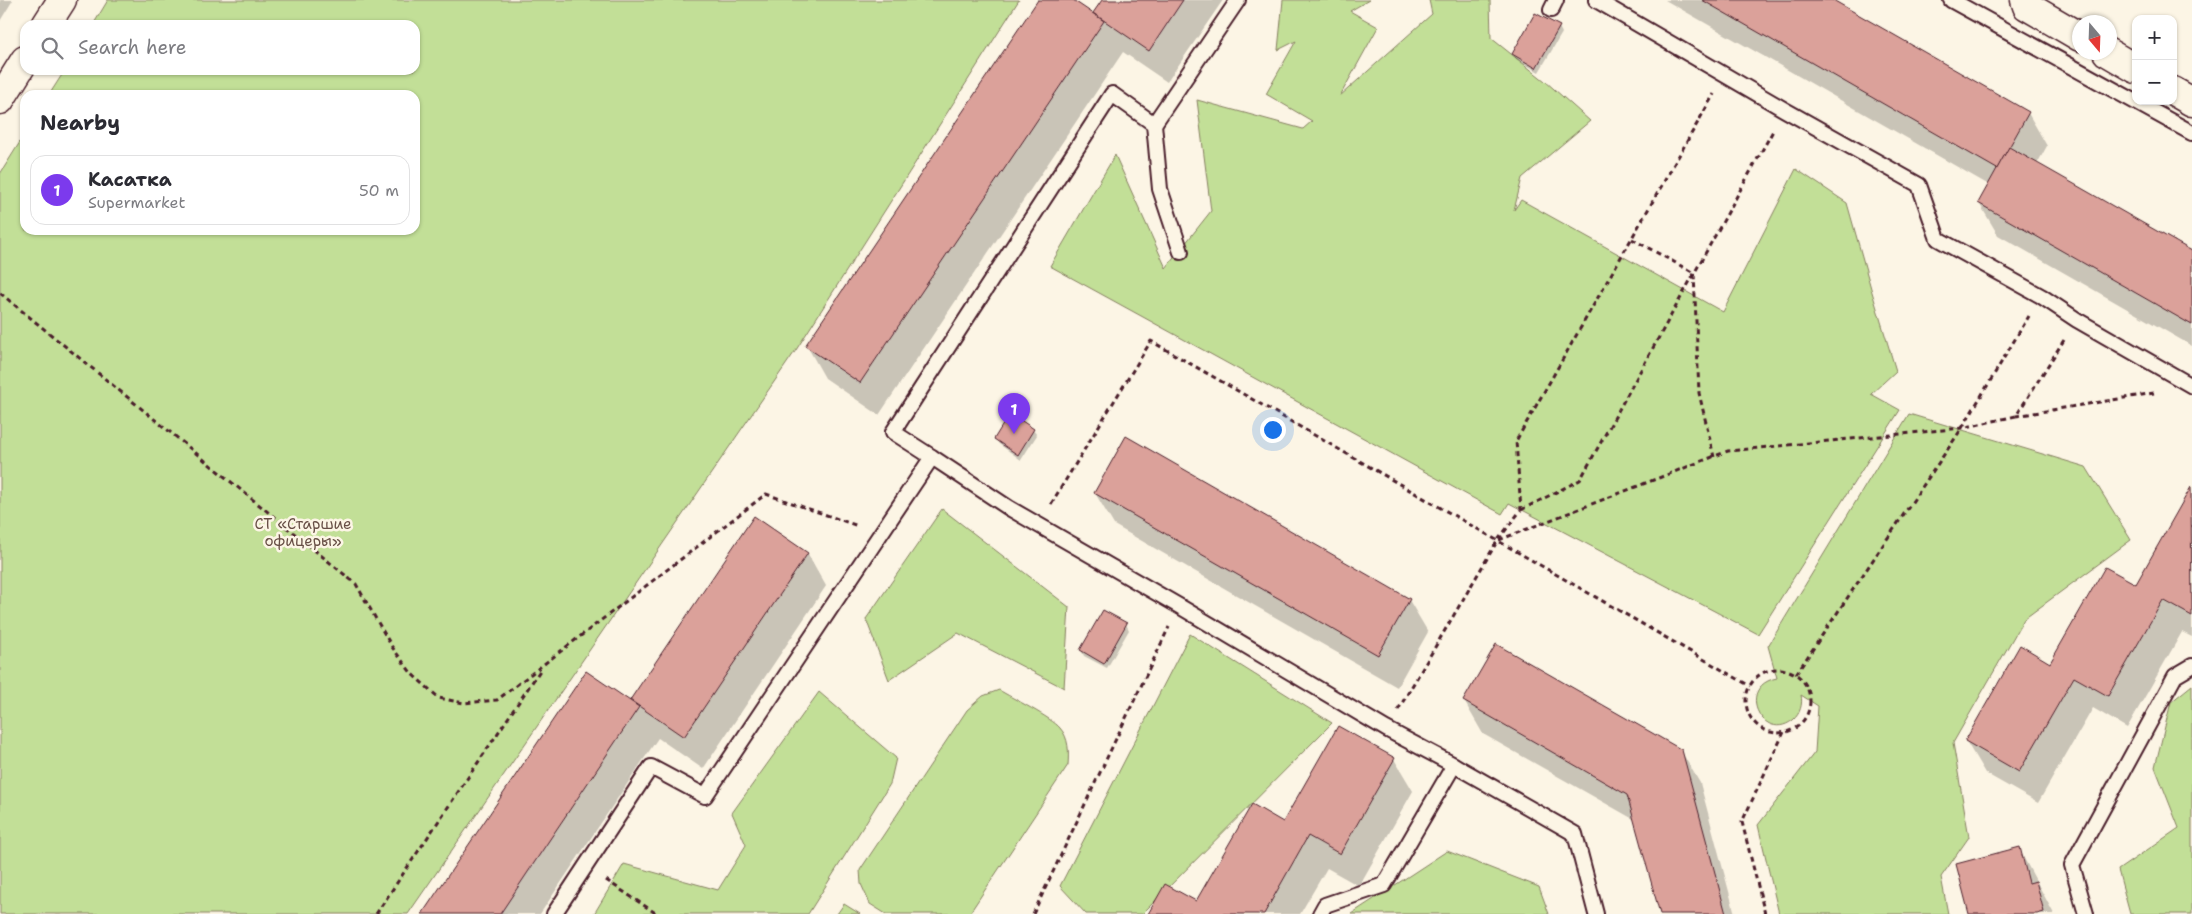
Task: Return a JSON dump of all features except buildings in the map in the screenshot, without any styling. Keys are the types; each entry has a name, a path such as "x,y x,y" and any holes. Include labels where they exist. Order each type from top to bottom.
{"street":[{"path":"49,20 62,0"},
{"path":"2025,0 2027,6 2072,32"},
{"path":"2117,58 2132,67"},
{"path":"0,100 20,68"},
{"path":"2177,93 2192,102"}],"lane":[{"path":"1180,252 1160,189 1154,124 1238,0"},
{"path":"1596,0 1785,110 1919,185 1938,239 2041,296 2077,320 2192,386"},
{"path":"1951,0 2192,133"},
{"path":"1154,124 1112,94 893,432 1009,508 1179,606 1386,730 1454,765 1575,834 1596,914"},
{"path":"554,914 651,767 705,796 932,457"},
{"path":"2086,914 2072,865 2175,676 2192,666"},
{"path":"1320,914 1325,905 1384,885 1454,765"}],"path":[{"path":"1521,510 1516,441 1726,74"},
{"path":"1386,730 1498,540 1521,510 1580,480 1785,110"},
{"path":"1632,239 1694,273"},
{"path":"1694,273 1699,393 1714,457"},
{"path":"0,293 356,584 392,646 412,674 439,698 464,703 497,700 766,494 880,534"},
{"path":"1796,674 1962,428 2041,296"},
{"path":"2016,416 2077,320"},
{"path":"1038,525 1151,341 1750,686"},
{"path":"1498,540 1728,451 1962,428 2016,416 2163,392"},
{"path":"1033,914 1179,606"},
{"path":"376,914 543,666"},
{"path":"1776,669 1796,674 1803,681 1809,692 1809,707 1805,718 1798,726 1784,732 1772,732 1762,728 1752,719 1746,708 1746,697 1750,686 1759,675 1776,669"},
{"path":"1765,914 1742,822 1784,732"},
{"path":"585,866 657,914"}],"green space":[{"name":"СТ «Старшие офицеры»","path":"108,0 1019,0 796,350 408,914 0,914 0,174 20,142 20,235 420,235 420,90 52,90 62,75 420,75 420,20 96,20"},
{"path":"1283,0 1369,0 1350,11 1378,27 1340,96 1432,14 1429,0 1490,0 1491,38 1545,81 1590,121 1522,178 1514,210 1521,200 1723,312 1796,169 1847,203 1896,371 1871,394 1900,410 1758,634 1509,503 1502,514 1050,266 1115,155 1166,268 1211,211 1197,100 1303,129 1312,121 1266,94 1296,41 1278,50"},
{"path":"1909,414 2086,467 2131,540 2024,619 1953,743 1969,837 1941,877 1948,914 1779,914 1758,825 1815,752 1818,706 1801,695 1800,709 1793,720 1782,725 1772,725 1763,719 1755,701 1757,691 1764,683 1777,678 1768,646"},
{"path":"942,509 1069,607 1064,688 958,633 889,680 866,619"},
{"path":"1190,634 1332,723 1142,914 1086,914 1060,886"},
{"path":"2192,685 2192,914 2130,914 2118,870 2179,828 2155,767 2171,702"},
{"path":"999,690 1041,714 1060,728 1067,741 1068,765 969,914 886,914 870,904 861,884 860,870 967,710 983,696"},
{"path":"819,692 896,758 890,784 808,914 594,914 624,864 718,890 746,845 732,813"},
{"path":"1447,851 1539,887 1549,914 1351,914"},
{"path":"844,904 860,914 837,914"}],"place":[{"name":"Касатка","path":"1014,434"}]}
